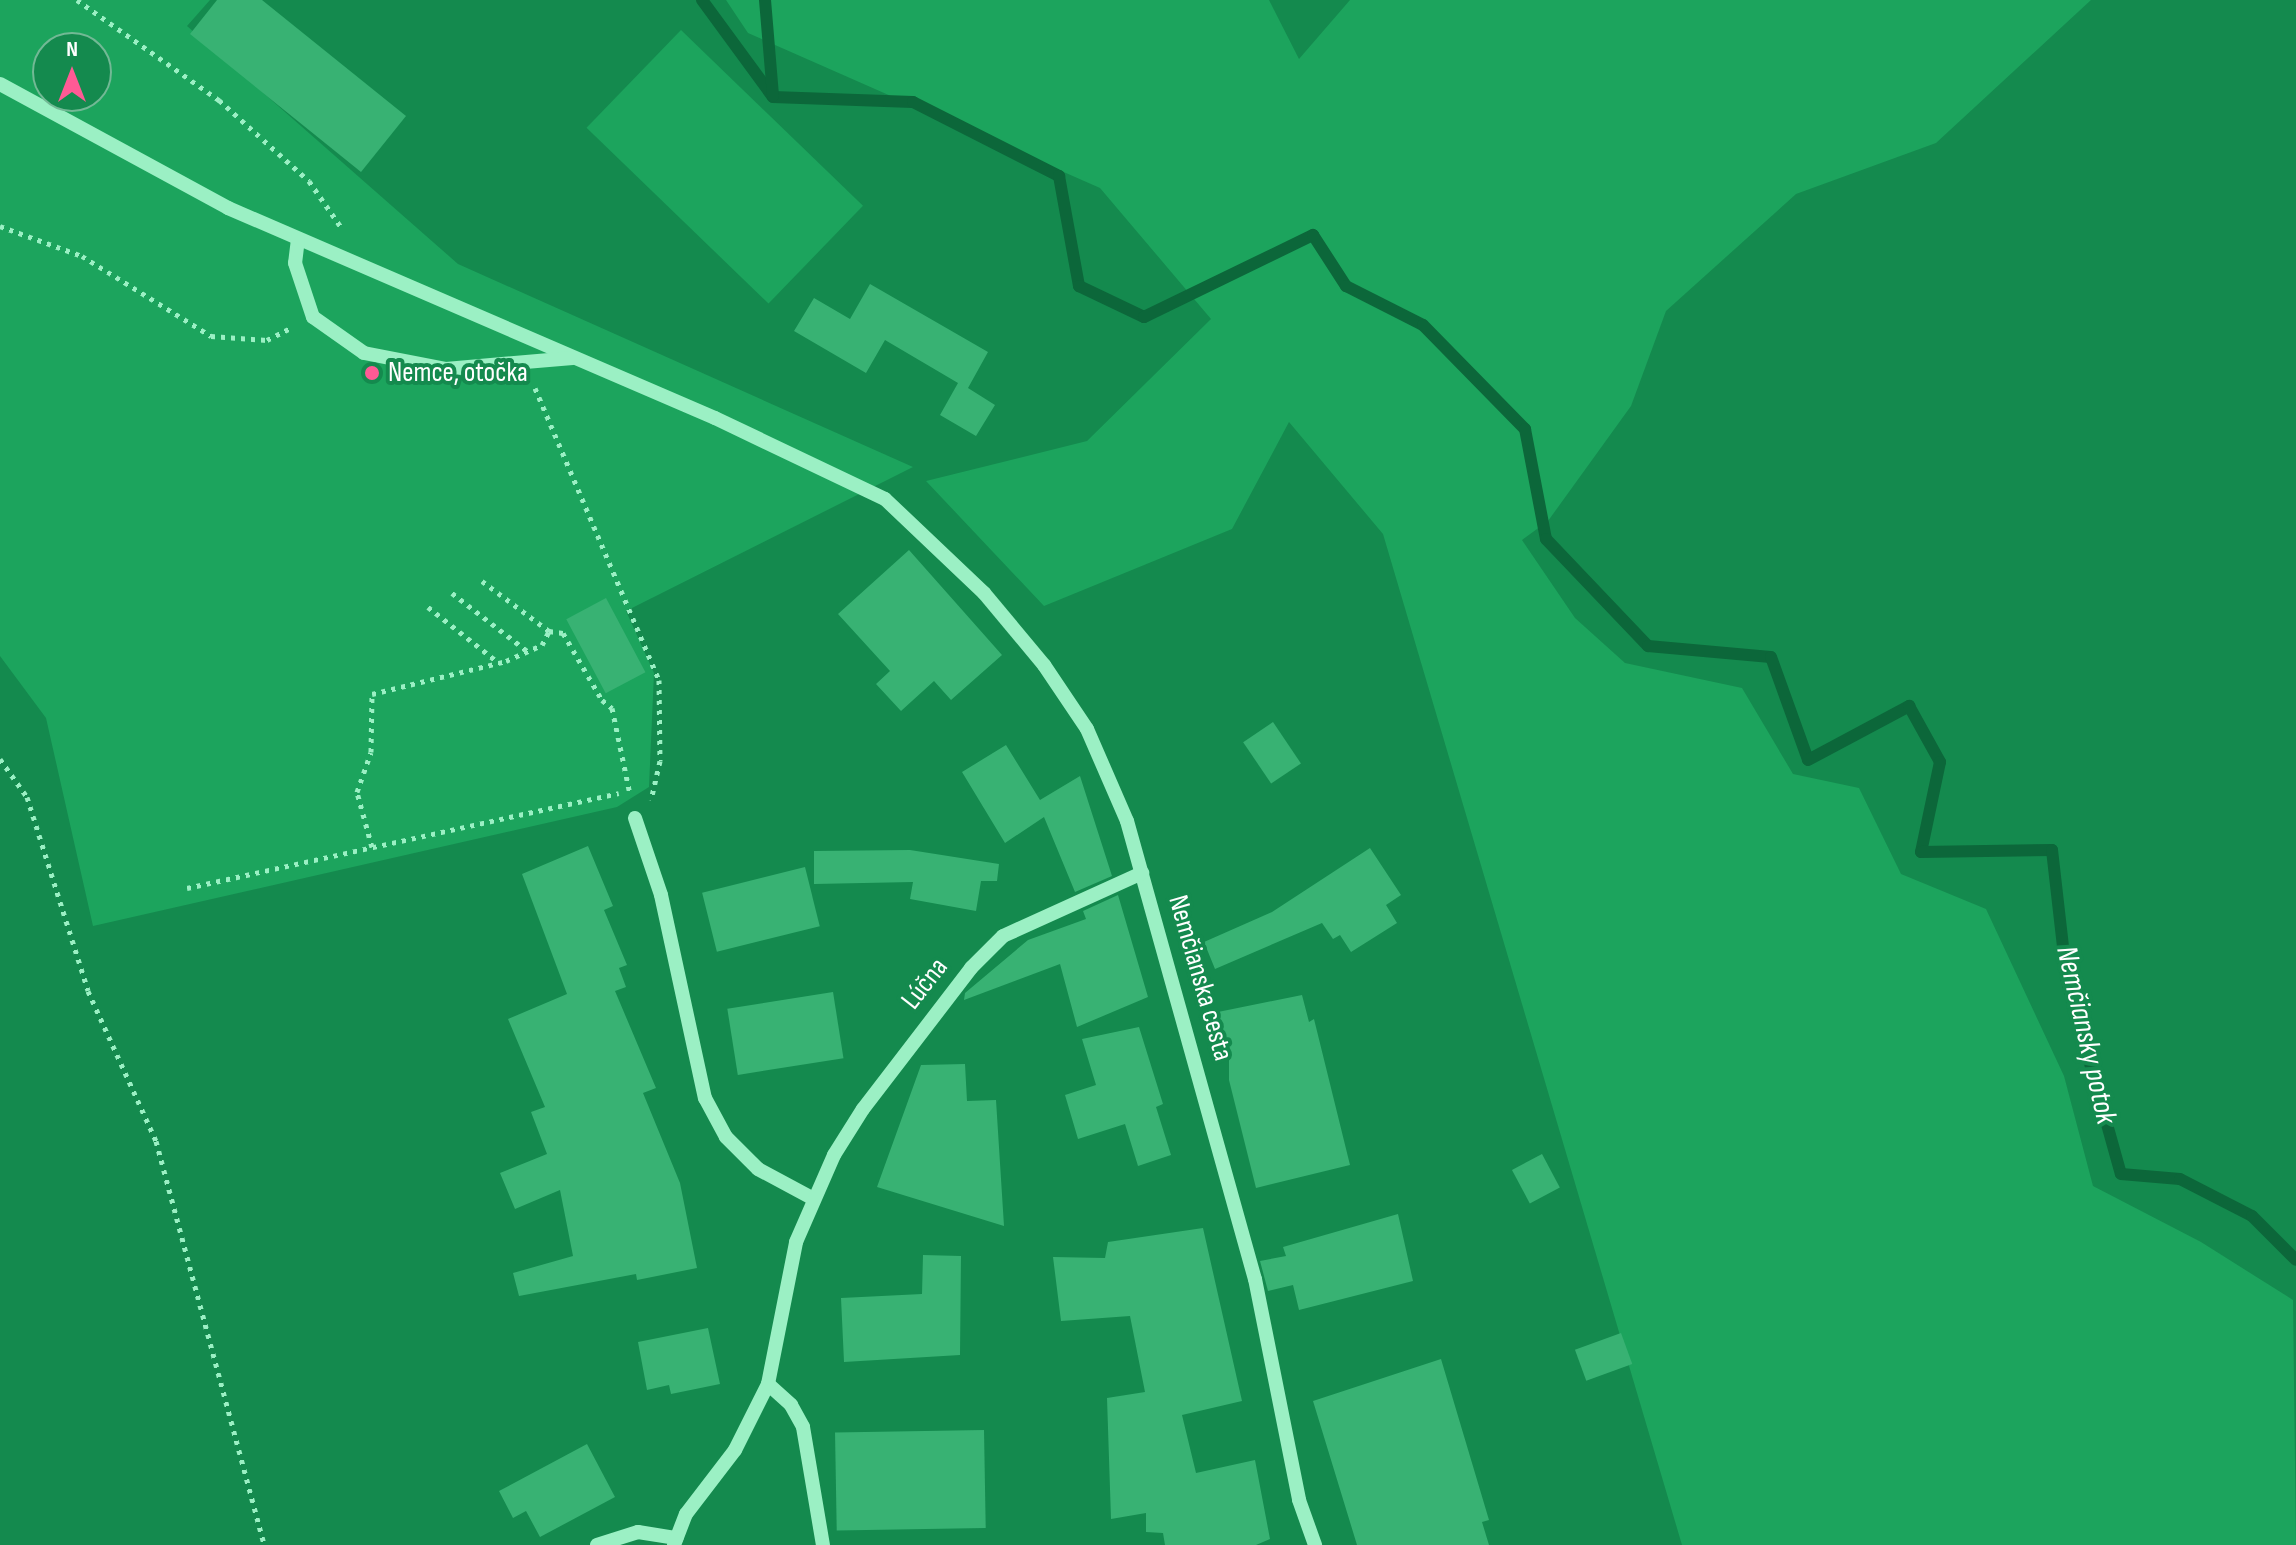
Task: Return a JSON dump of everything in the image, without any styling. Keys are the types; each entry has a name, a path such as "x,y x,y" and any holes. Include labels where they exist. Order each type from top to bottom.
{"street":[{"name":"Nemčianska cesta","path":"0,84 228,208 782,448 885,499 984,593 1044,665 1087,729 1127,821 1255,1279 1299,1500 1315,1545"},
{"path":"298,239 297,275 313,317 364,353 401,364 446,369 525,365 573,358"},
{"path":"635,818 661,895 705,1098 726,1137 758,1169 812,1198"},
{"name":"Lúčna","path":"675,1541 686,1514 735,1450 768,1384 796,1242 812,1198 863,1109 971,968 1003,936 1039,916 1142,873"},
{"path":"768,1384 791,1405 803,1427 823,1545"},
{"path":"597,1545 638,1532 675,1541"}],"path":[{"path":"77,0 219,100 309,181 341,224 343,260"},
{"path":"0,226 82,256 211,336 267,340 313,317"},
{"path":"525,365 659,680 660,761 642,840"},
{"path":"482,581 549,631 563,633 602,700 612,708 635,818"},
{"path":"452,593 527,651"},
{"path":"428,607 499,663"},
{"path":"372,847 357,792 371,752 372,694 499,663 542,645 549,631"},
{"path":"0,759 27,797 88,991 156,1141 264,1545"},
{"path":"187,888 613,795"}],"green space":[{"path":"0,0 210,0 187,26 458,264 913,467 626,611 654,673 649,787 617,807 93,926 46,718 0,656"},
{"path":"726,0 1269,0 1299,59 1350,0 2091,0 1936,143 1796,194 1666,311 1631,406 1548,521 1522,540 1575,618 1625,663 1742,688 1793,774 1859,788 1901,874 1986,909 2064,1076 2093,1186 2201,1242 2293,1300 2296,1545 1682,1545 1383,534 1289,422 1232,529 1044,606 926,481 1087,441 1211,319 1100,188 748,33"},
{"path":"681,30 863,206 769,304 587,128"}],"building":[{"path":"217,0 262,0 406,116 361,172 190,34"},
{"path":"870,284 988,352 968,388 995,405 976,436 940,415 958,383 885,340 866,373 794,331 814,298 850,319"},
{"path":"909,550 1002,655 951,700 934,681 901,711 876,684 890,671 838,614"},
{"path":"606,598 645,672 606,693 566,619"},
{"path":"1273,722 1301,763 1271,784 1243,742"},
{"path":"1006,745 1040,800 1080,776 1112,876 1075,892 1044,817 1005,843 962,772"},
{"path":"588,846 613,906 604,910 627,965 619,968 626,987 615,991 656,1088 643,1093 680,1183 697,1268 637,1280 636,1274 519,1296 513,1273 573,1256 560,1190 515,1209 500,1173 547,1154 531,1112 545,1107 508,1019 567,994 522,874"},
{"path":"1370,848 1401,895 1386,905 1397,923 1351,952 1340,935 1333,939 1322,923 1215,969 1204,942 1272,912"},
{"path":"910,850 999,864 997,881 981,881 976,911 910,899 913,882 814,884 814,851"},
{"path":"805,867 820,926 717,952 702,893"},
{"path":"1118,895 1148,997 1077,1027 1060,964 964,1000 965,993 1028,940 1086,919 1083,911"},
{"path":"833,992 843,1058 738,1075 727,1009"},
{"path":"1302,995 1309,1022 1314,1019 1350,1165 1256,1188 1229,1080 1229,1042 1221,1044 1213,1013"},
{"path":"1139,1027 1163,1104 1156,1107 1171,1155 1138,1166 1125,1124 1078,1139 1065,1095 1096,1085 1082,1039"},
{"path":"965,1064 967,1101 996,1100 1004,1226 877,1187 921,1065"},
{"path":"1542,1154 1560,1188 1530,1204 1512,1170"},
{"path":"1398,1214 1413,1281 1299,1310 1293,1285 1268,1291 1260,1261 1286,1256 1283,1247"},
{"path":"1203,1228 1242,1401 1182,1415 1196,1473 1255,1460 1270,1539 1256,1545 1165,1545 1163,1533 1146,1532 1146,1513 1111,1519 1107,1398 1145,1392 1130,1316 1061,1321 1053,1257 1105,1258 1108,1242"},
{"path":"923,1255 961,1256 960,1355 844,1362 841,1298 922,1294"},
{"path":"708,1328 720,1384 671,1394 669,1385 647,1390 638,1342"},
{"path":"1621,1333 1632,1364 1586,1381 1575,1350"},
{"path":"1441,1359 1489,1520 1482,1522 1489,1545 1357,1545 1313,1401"},
{"path":"984,1430 986,1528 837,1531 835,1433"},
{"path":"587,1444 615,1497 540,1537 526,1511 513,1518 499,1491"}],"waterway":[{"name":"Nemčiansky potok","path":"702,0 773,97 913,102 1059,176 1079,286 1144,317 1313,235 1346,286 1423,325 1525,429 1546,539 1648,646 1771,657 1808,760 1909,706 1940,762 1921,852 2052,850 2067,981 2121,1174 2180,1179 2252,1216 2296,1260"},
{"path":"765,0 773,96"}],"place":[{"name":"Nemce, otočka","path":"372,373"}]}
